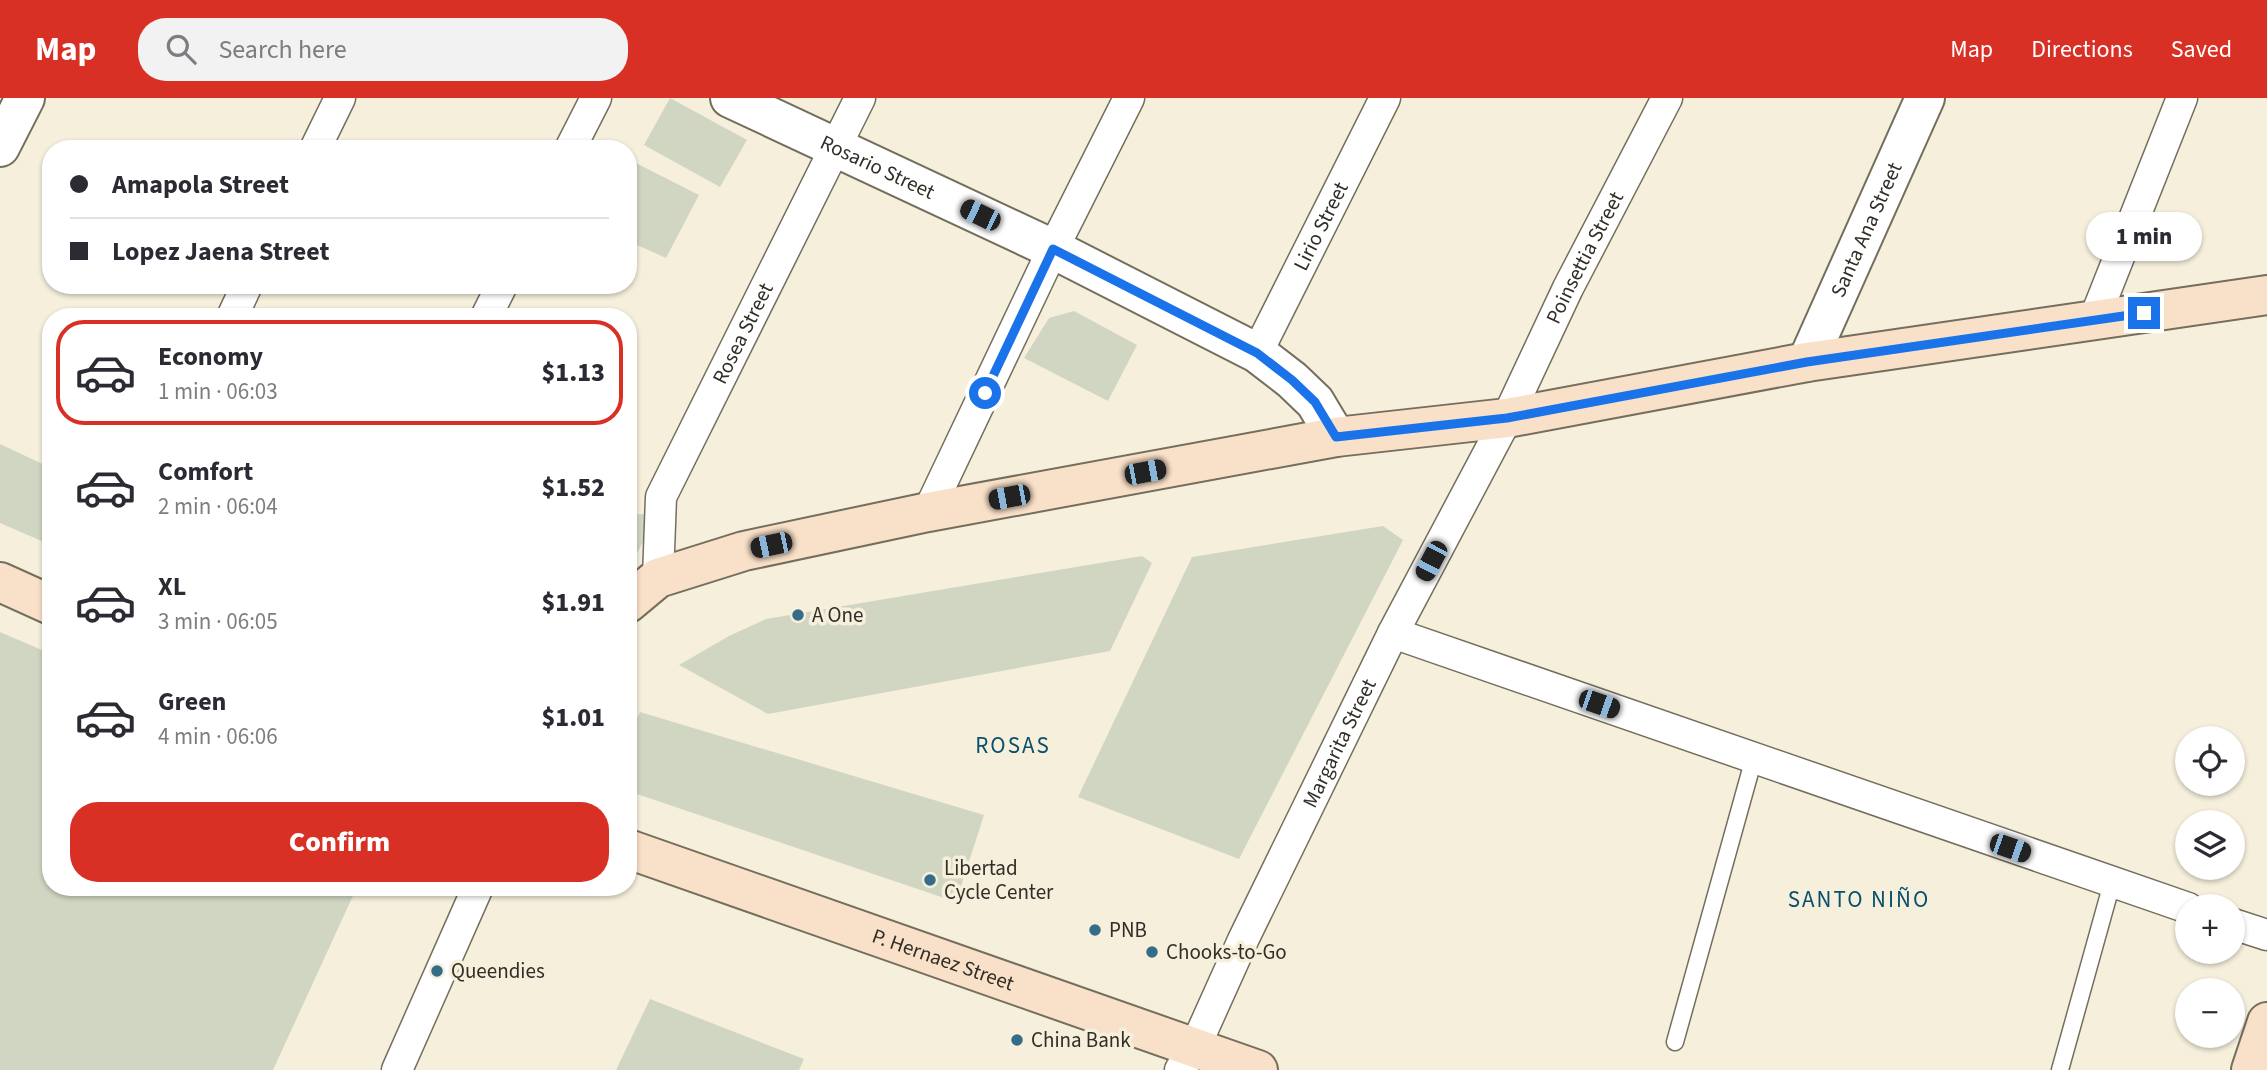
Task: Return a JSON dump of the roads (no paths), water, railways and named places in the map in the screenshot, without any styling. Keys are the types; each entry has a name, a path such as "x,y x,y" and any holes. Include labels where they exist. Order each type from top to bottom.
{"main road":[{"path":"637,596 658,578 744,551 928,512 1336,437 1507,418 1807,362 2267,295"},
{"path":"0,582 42,602"},
{"name":"P. Hernaez Street","path":"637,852 1187,1059 1258,1070"},
{"path":"2251,1070 2267,1022"}],"street":[{"path":"0,147 25,98"},
{"path":"319,140 340,98"},
{"path":"575,140 596,98"},
{"name":"Rosario Street","path":"730,98 1053,249 1257,353 1315,402 1336,437"},
{"name":"Rosea Street","path":"658,578 661,497 860,98"},
{"path":"928,512 1053,249 1129,98"},
{"name":"Lirio Street","path":"1257,353 1385,98"},
{"name":"Poinsettia Street","path":"1507,418 1568,288 1667,98"},
{"name":"Santa Ana Street","path":"1807,362 1925,98"},
{"path":"2094,320 2182,98"},
{"name":"Margarita Street","path":"1187,1059 1393,633 1507,418"},
{"path":"1393,633 2175,904"},
{"path":"397,1070 474,896"},
{"path":"2245,928 2267,935"}],"lane":[{"path":"1675,1042 1754,758"},
{"path":"2060,1070 2112,883"}],"place":[{"name":"A One","path":"798,615"},
{"name":"Libertad Cycle Center","path":"930,880"},
{"name":"PNB","path":"1095,930"},
{"name":"Chooks-to-Go","path":"1152,952"},
{"name":"Queendies","path":"437,971"},
{"name":"China Bank","path":"1017,1040"}],"district":[{"name":"ROSAS","path":"1013,745"},
{"name":"SANTO NIÑO","path":"1859,899"}]}
